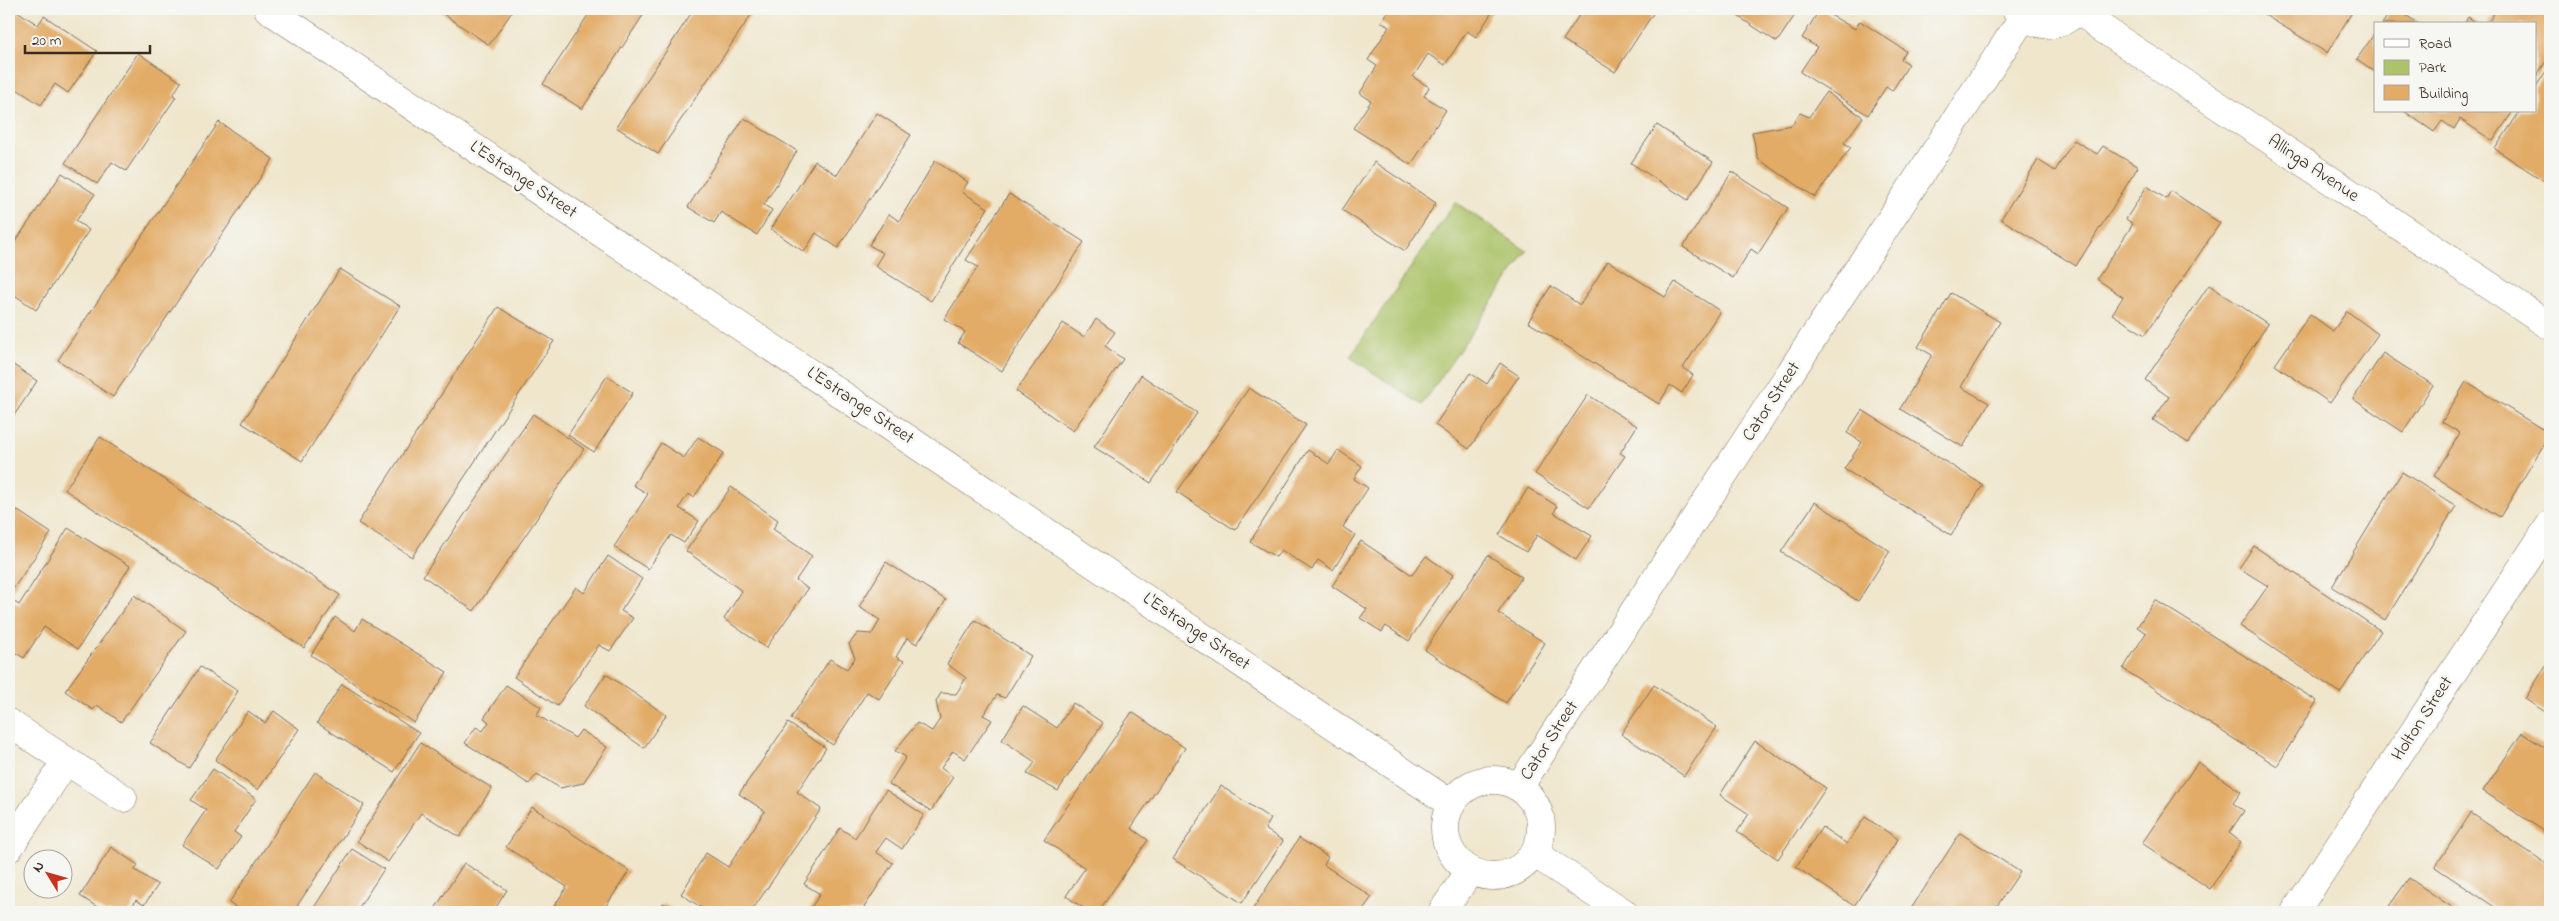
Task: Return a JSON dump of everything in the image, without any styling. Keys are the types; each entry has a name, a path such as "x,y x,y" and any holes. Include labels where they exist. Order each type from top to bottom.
{"street":[{"name":"L'Estrange Street","path":"268,9 1451,804"},
{"path":"2020,12 2034,23 2046,25 2058,24 2069,18 2079,9"},
{"name":"Allinga Avenue","path":"2079,9 2103,29 2550,326"},
{"name":"Cator Street","path":"1520,787 2020,12"},
{"name":"Holton Street","path":"2295,912 2550,525"},
{"path":"9,723 124,798"},
{"path":"9,848 66,761"},
{"path":"1490,779 1505,781 1520,787 1530,797 1538,810 1541,824 1540,840 1534,853 1524,865 1499,876 1483,875 1470,871 1458,861 1449,849 1445,834 1445,818 1451,804 1461,792 1474,784 1490,779"},
{"path":"1534,853 1623,912"},
{"path":"1442,912 1470,871"}],"green space":[{"path":"1455,202 1527,251 1422,405 1350,357"}],"building":[{"path":"10,9 14,9 38,25 44,16 97,51 68,93 55,84 41,105 9,84"},
{"path":"436,9 514,9 489,45"},
{"path":"592,9 647,9 582,109 543,84"},
{"path":"694,9 755,9 658,154 616,127"},
{"path":"1390,9 1494,9 1476,37 1467,31 1445,65 1428,54 1413,77 1429,87 1424,96 1446,110 1411,165 1353,128 1371,101 1360,93 1377,66 1368,60 1389,27 1381,22"},
{"path":"1583,9 1656,9 1615,72 1563,40"},
{"path":"1727,9 1799,9 1777,42"},
{"path":"1820,9 1855,29 1860,21 1906,51 1901,59 1909,64 1892,91 1886,87 1868,115 1800,72 1817,47 1802,38"},
{"path":"2255,9 2354,9 2327,53"},
{"path":"2392,9 2397,9 2416,22 2383,22"},
{"path":"2497,9 2550,9 2550,55 2536,76 2536,22 2488,22"},
{"path":"2468,17 2476,22 2465,22"},
{"path":"2374,34 2374,71 2357,59"},
{"path":"138,53 181,82 173,95 176,97 126,171 112,162 97,184 65,163"},
{"path":"2550,65 2550,185 2495,149 2519,112 2536,112 2536,86"},
{"path":"1826,92 1863,117 1844,143 1851,147 1815,197 1758,159 1752,132 1792,125 1800,113 1809,117"},
{"path":"2405,112 2512,112 2493,141 2460,119 2454,129 2442,121 2434,132"},
{"path":"877,113 911,135 838,248 816,233 804,252 771,229 815,161 837,175"},
{"path":"744,118 797,151 764,205 772,210 757,235 721,212 714,223 688,207"},
{"path":"219,122 273,159 113,397 58,360"},
{"path":"1657,125 1713,162 1688,200 1631,163"},
{"path":"2074,140 2097,154 2103,146 2138,167 2076,266 2001,219 2038,160 2055,171"},
{"path":"935,161 968,182 962,192 988,208 931,301 875,266 883,253 869,245 889,214 899,221"},
{"path":"1374,162 1436,203 1405,251 1342,210"},
{"path":"1732,172 1788,208 1758,254 1751,249 1733,278 1683,247"},
{"path":"62,173 95,194 76,221 89,230 36,310 9,291 9,251"},
{"path":"2147,186 2166,199 2171,191 2220,223 2145,335 2112,314 2123,297 2097,279 2133,224 2126,219"},
{"path":"1009,194 1084,242 1002,371 958,343 965,332 944,319 978,267 966,260"},
{"path":"1608,261 1665,297 1675,282 1720,311 1683,368 1693,375 1682,393 1670,385 1659,404 1528,322 1551,286 1580,305"},
{"path":"340,269 400,306 302,461 242,423"},
{"path":"2209,285 2268,324 2188,443 2153,420 2169,397 2145,380"},
{"path":"1951,293 2000,322 1961,387 1989,403 1963,447 1900,409 1932,355 1918,347"},
{"path":"498,307 554,341 412,557 358,523"},
{"path":"2347,311 2378,334 2330,403 2275,365 2310,314 2333,331"},
{"path":"1096,319 1115,332 1105,346 1123,359 1073,431 1016,391 1063,323 1084,337"},
{"path":"2383,353 2433,385 2403,432 2353,399"},
{"path":"9,362 37,381 9,423"},
{"path":"1500,363 1519,376 1469,449 1435,425 1470,373 1487,384"},
{"path":"1141,375 1197,413 1151,483 1094,447"},
{"path":"607,376 633,393 594,452 568,435"},
{"path":"2466,382 2550,434 2500,517 2434,476 2460,433 2442,422"},
{"path":"1249,388 1306,425 1235,530 1177,492"},
{"path":"1588,395 1637,426 1620,453 1625,456 1589,508 1535,474"},
{"path":"1862,410 1983,485 1951,535 1844,469 1862,442 1847,433"},
{"path":"533,414 584,449 474,611 423,576"},
{"path":"100,437 340,595 304,648 65,490"},
{"path":"698,437 724,453 694,497 688,494 679,508 699,521 684,543 671,535 648,569 614,547 648,494 633,485 661,443 684,458"},
{"path":"1308,450 1329,464 1338,450 1362,466 1354,479 1368,488 1343,527 1355,535 1333,570 1318,560 1312,570 1281,550 1276,557 1250,542"},
{"path":"2402,472 2456,506 2385,620 2332,587"},
{"path":"731,487 778,520 773,529 812,556 796,580 808,589 766,648 724,619 742,591 686,551"},
{"path":"1528,488 1557,506 1554,513 1592,536 1576,560 1537,535 1526,552 1499,535"},
{"path":"1815,502 1890,551 1858,601 1781,552"},
{"path":"9,505 51,533 9,595"},
{"path":"68,528 130,566 78,649 44,627 24,658 9,649 9,608 13,601 19,605"},
{"path":"1361,541 1412,575 1426,556 1453,575 1409,641 1386,626 1382,632 1360,618 1367,609 1332,586"},
{"path":"2254,546 2381,631 2340,693 2240,626 2268,586 2239,568"},
{"path":"1488,555 1522,577 1498,613 1545,643 1506,703 1425,650"},
{"path":"608,556 642,579 621,611 633,618 610,651 599,645 557,706 514,677 576,587 584,593"},
{"path":"886,562 946,600 917,644 907,638 896,657 904,661 879,699 867,692 833,745 791,718 830,659 847,669 855,658 849,644 858,633 872,634 880,620 859,607"},
{"path":"134,595 186,631 121,722 97,705 93,710 65,691"},
{"path":"2155,600 2317,701 2277,766 2123,669 2146,633 2137,627"},
{"path":"335,617 355,631 362,619 447,672 414,723 311,655"},
{"path":"975,620 1031,656 1005,698 997,695 983,715 992,720 965,759 953,751 941,768 953,777 931,811 889,784 906,757 895,751 917,723 932,731 940,719 936,702 941,693 956,694 966,678 947,664"},
{"path":"2550,659 2550,715 2525,699"},
{"path":"200,667 238,691 189,768 150,743"},
{"path":"606,674 666,715 644,748 584,706"},
{"path":"342,684 419,733 394,772 317,723"},
{"path":"506,685 541,707 537,715 575,738 581,730 607,747 583,783 560,788 537,774 529,784 465,743 476,727 483,731 489,722 484,718"},
{"path":"1654,685 1717,727 1684,776 1621,734"},
{"path":"1073,703 1103,723 1058,791 1027,774 1035,762 1002,740 1023,706 1057,728"},
{"path":"248,711 265,723 274,711 299,729 258,790 215,760"},
{"path":"1132,712 1185,748 1131,828 1148,840 1098,912 1089,912 1066,896 1085,868 1044,840"},
{"path":"788,723 826,748 797,792 821,809 751,912 708,912 681,894 706,853 728,867 765,811 739,794"},
{"path":"2522,733 2550,751 2550,835 2483,791"},
{"path":"1755,741 1826,788 1778,859 1737,832 1749,814 1720,795"},
{"path":"420,743 492,788 460,837 421,813 388,862 357,841"},
{"path":"2198,762 2241,792 2233,803 2244,811 2229,833 2241,842 2210,889 2142,843"},
{"path":"213,769 256,799 234,832 241,837 219,869 182,845 206,810 191,800"},
{"path":"315,772 364,805 293,912 243,912 229,903"},
{"path":"1221,786 1271,819 1265,829 1283,841 1242,903 1173,859"},
{"path":"886,790 924,815 902,849 886,838 876,852 893,863 861,912 808,912 820,894 804,884 840,828 855,838"},
{"path":"532,807 629,871 602,912 550,912 567,887 506,847"},
{"path":"2471,813 2550,866 2550,912 2502,912 2435,867"},
{"path":"1865,817 1898,839 1854,906 1796,867 1822,827 1847,844"},
{"path":"1960,833 2020,872 1993,912 1909,912"},
{"path":"1299,838 1328,857 1324,865 1372,897 1361,912 1251,912"},
{"path":"111,847 138,865 135,870 158,885 144,905 136,900 129,912 105,912 80,896"},
{"path":"352,849 384,869 356,912 311,912"},
{"path":"464,863 507,890 493,912 433,912"},
{"path":"2409,878 2459,912 2385,912"},
{"path":"663,903 677,912 657,912"}]}
